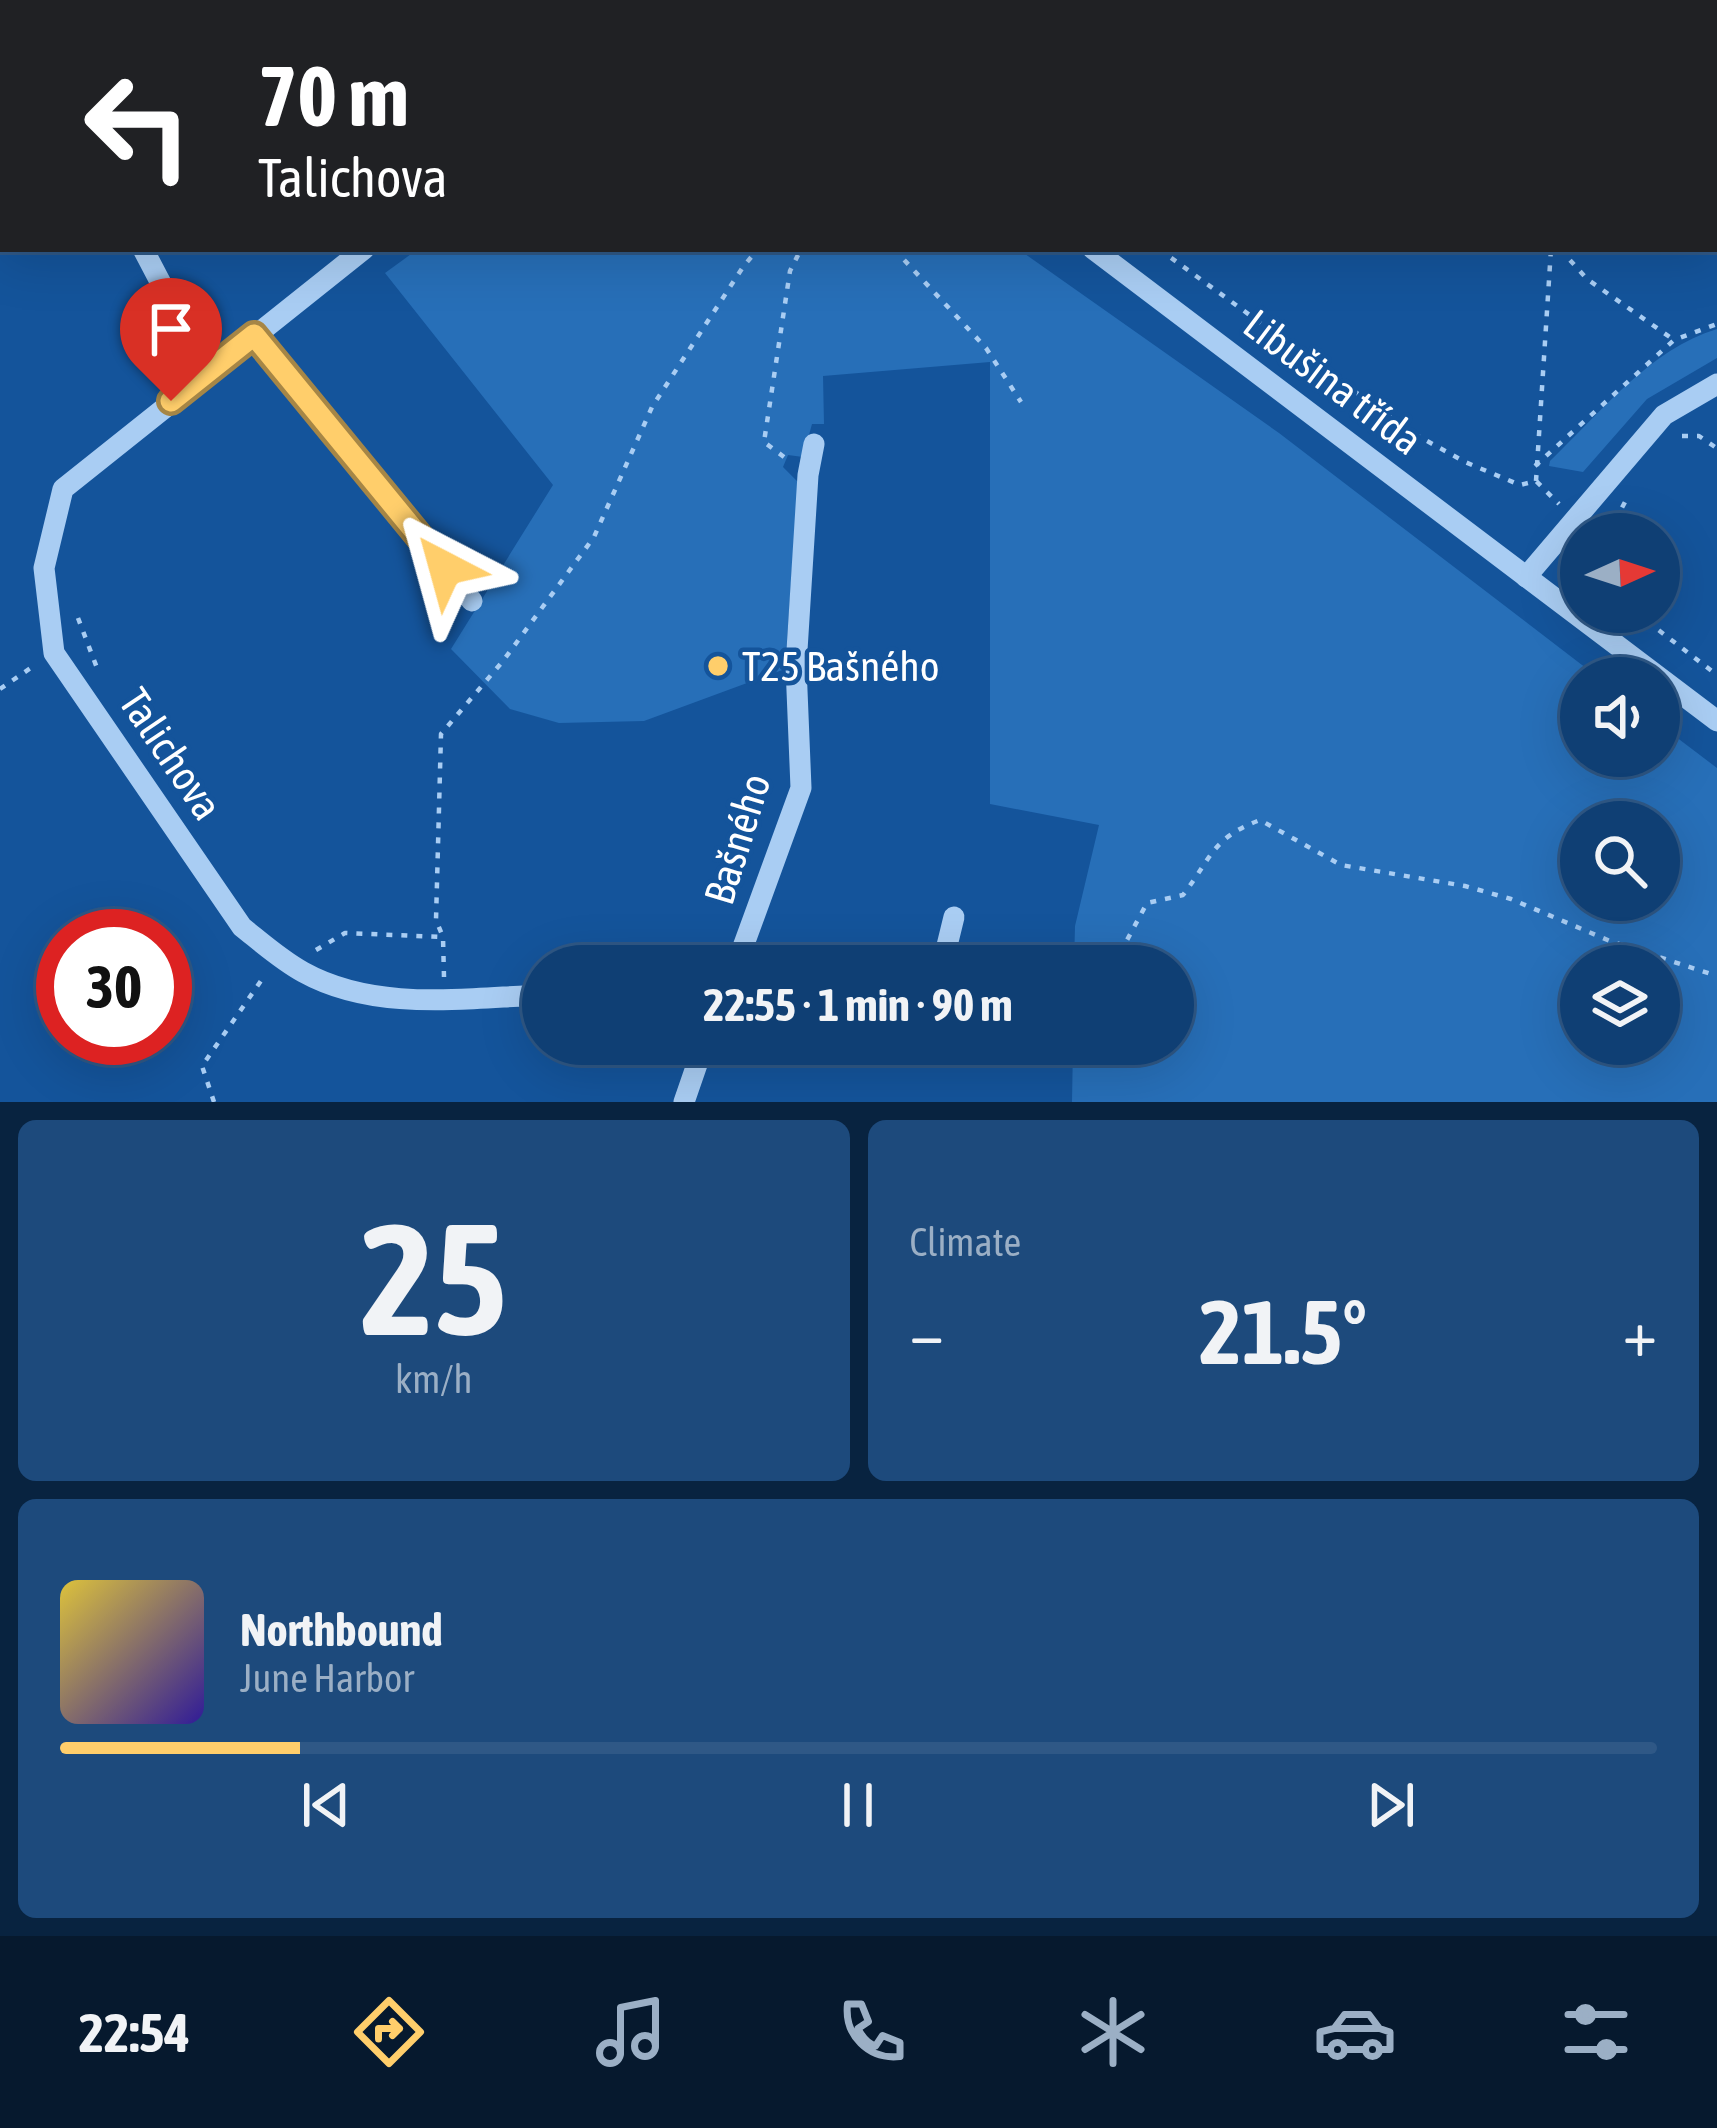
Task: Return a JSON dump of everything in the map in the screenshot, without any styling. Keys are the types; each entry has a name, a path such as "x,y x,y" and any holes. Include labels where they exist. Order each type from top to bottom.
{"street":[{"path":"144,252 207,371"},
{"name":"Libušina třída","path":"1097,252 1717,721"},
{"name":"Talichova","path":"333,259 254,335 62,489 44,568 54,653 242,927 278,955 304,974 364,995 417,1000 522,996"},
{"path":"254,335 472,601"},
{"path":"1583,513 1664,416 1717,384"},
{"name":"Bašného","path":"744,945 801,788 796,667 814,444"},
{"path":"1526,577 1560,540"},
{"path":"947,945 954,917"},
{"path":"684,1102 697,1065"}],"path":[{"path":"444,977 443,937 436,920 441,734 503,661 594,538 652,407 756,252"},
{"path":"800,252 790,271 764,442 808,475"},
{"path":"896,252 986,348 1021,402"},
{"path":"1163,252 1409,431 1520,485 1536,481"},
{"path":"1551,252 1535,466 1536,481 1567,513"},
{"path":"1563,252 1587,279 1674,340"},
{"path":"1535,466 1674,340 1717,324"},
{"path":"1677,438 1699,436 1715,447 1712,452"},
{"path":"1619,513 1632,490"},
{"path":"74,605 86,647 103,680"},
{"path":"1662,633 1717,675"},
{"path":"0,689 54,653"},
{"path":"1124,945 1147,903 1183,895 1212,850 1233,830 1260,820 1341,865 1511,898 1610,941 1717,976"},
{"path":"316,950 345,932 443,937"},
{"path":"302,942 330,958"},
{"path":"214,1102 202,1066 278,955"}],"shaded area":[{"path":"414,252 1022,252 1279,433 1572,657 1560,657 1560,777 1680,777 1680,740 1717,768 1717,1102 1072,1102 1073,1065 1194,1065 1194,945 1075,945 1099,825 990,804 990,362 823,376 824,424 812,424 803,457 788,455 783,467 798,482 785,669 644,721 559,723 510,709 451,649 553,485 385,273"},
{"path":"1717,329 1717,358 1647,399 1583,472 1549,466 1648,367 1693,338"}],"place":[{"name":"T25 Bašného","path":"718,666"}],"route":[{"path":"171,401 254,335 445,568"}]}
